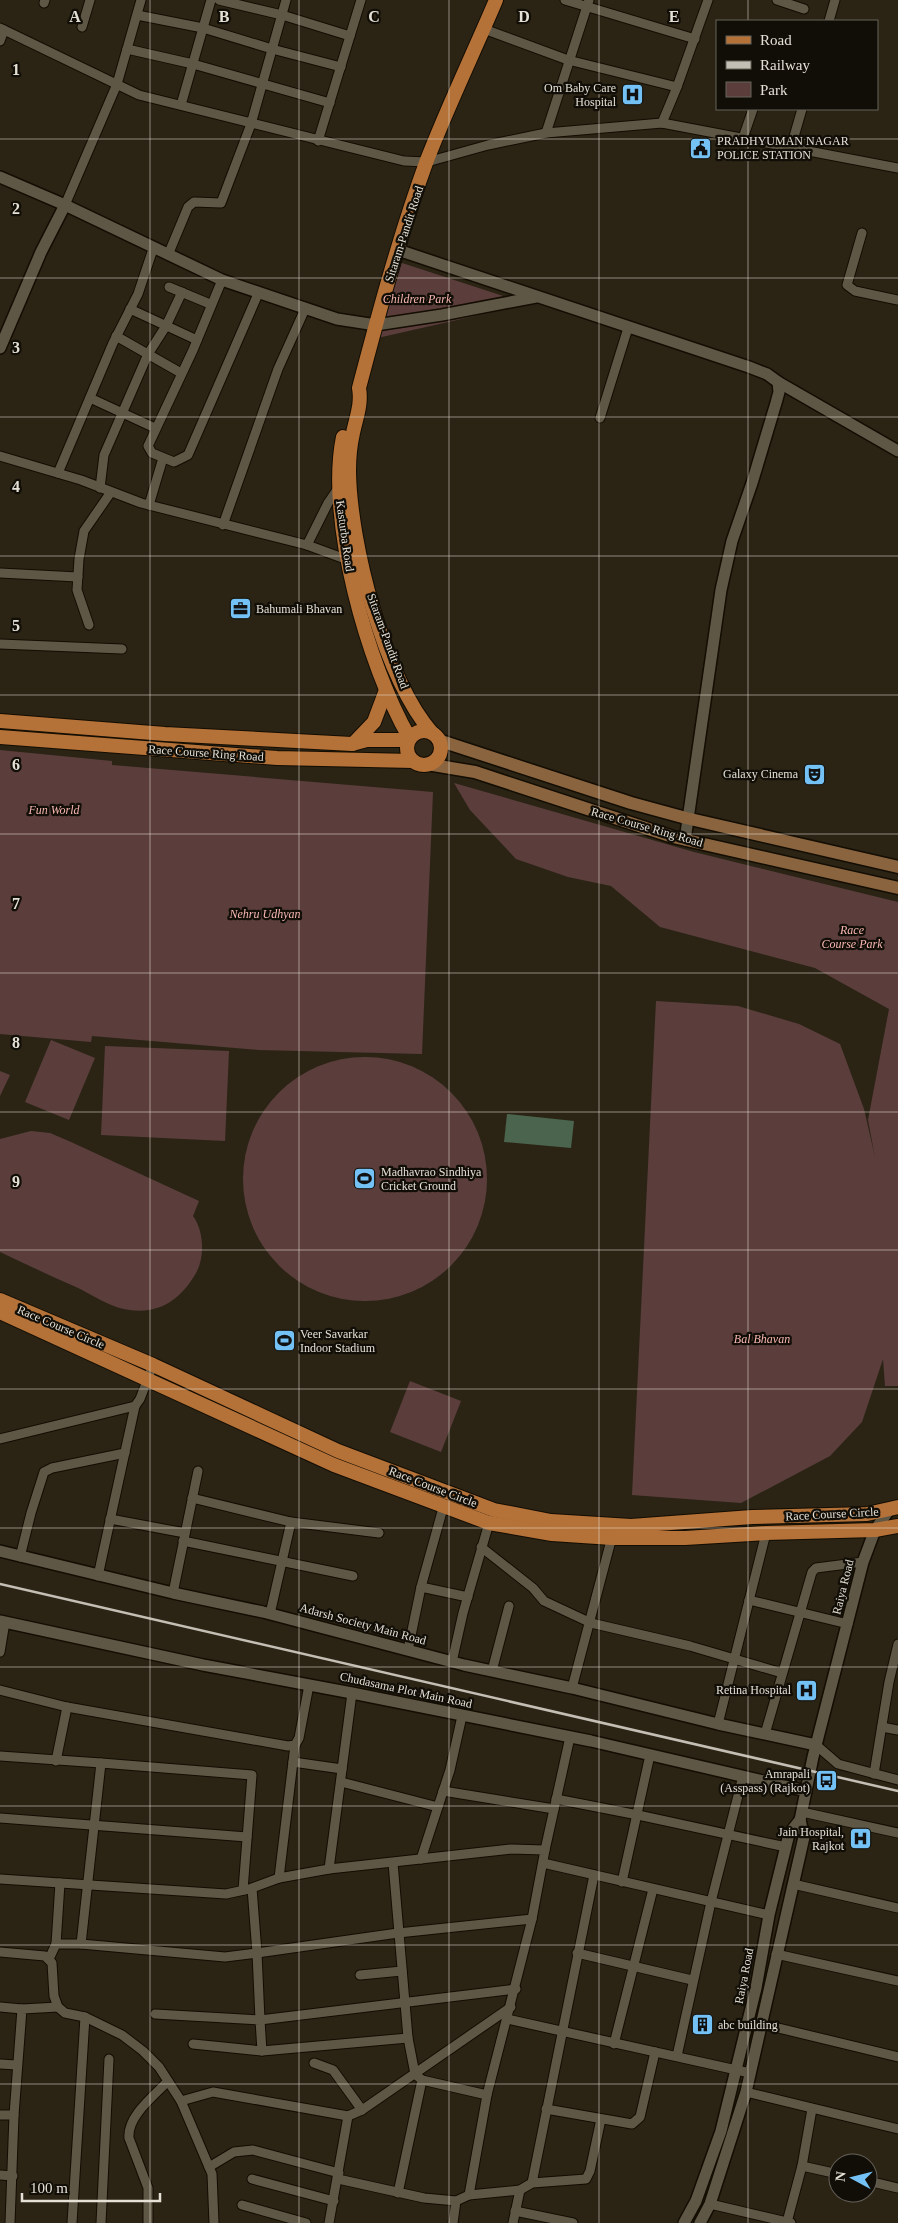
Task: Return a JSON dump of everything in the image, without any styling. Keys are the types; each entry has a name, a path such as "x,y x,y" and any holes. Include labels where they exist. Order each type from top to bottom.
{"main road":[{"name":"Sitaram-Pandit Road","path":"435,736 402,685 354,560 350,452 361,399 359,388 398,250 447,109 496,0"},
{"name":"Kasturba Road","path":"359,388 352,398 346,422 339,467 339,487 368,639 386,690 409,739"},
{"name":"Sitaram-Pandit Road","path":"352,744 374,722 386,690"},
{"name":"Race Course Ring Road","path":"0,721 164,734 352,744 367,740 409,739"},
{"path":"418,731 435,736 441,750 438,756 427,764 418,764 413,761 408,753 409,739 418,731"},
{"name":"Race Course Ring Road","path":"435,736 615,798 686,818 898,867"},
{"name":"Race Course Ring Road","path":"0,738 277,758 413,761"},
{"name":"Race Course Ring Road","path":"427,764 475,772 685,840 898,888"},
{"name":"Race Course Circle","path":"0,1300 153,1365 338,1451 494,1510 614,1531 685,1538 766,1533 875,1530 898,1526"},
{"name":"Race Course Circle","path":"0,1312 146,1381 334,1465 443,1508 489,1523 552,1534 614,1531 631,1526 752,1517 867,1514 894,1509"}],"street":[{"path":"82,27 90,0"},
{"path":"0,348 117,84 141,0"},
{"path":"181,106 211,0"},
{"path":"219,0 282,15 350,36"},
{"path":"168,255 188,207 194,202 221,203 251,124 286,0"},
{"path":"318,141 361,0"},
{"path":"565,0 588,4 695,39"},
{"path":"662,123 708,0"},
{"path":"777,0 804,9"},
{"path":"829,20 836,0"},
{"path":"546,132 568,60 588,4"},
{"path":"136,16 203,28 341,67"},
{"path":"0,41 2,29 139,94 318,141 404,161 427,162 546,132 662,123 898,168"},
{"path":"484,29 568,60 677,87"},
{"path":"127,49 263,82 330,103"},
{"path":"743,138 753,110"},
{"path":"791,147 802,110"},
{"path":"0,177 65,205 222,280 258,294 338,319 376,325 442,315 538,296"},
{"path":"862,233 847,285 855,291 898,300"},
{"path":"58,474 116,336 138,294 153,248"},
{"path":"398,250 767,374 898,452"},
{"path":"222,280 210,304 182,374 148,446 152,453 163,458 174,462 188,455 258,294"},
{"path":"169,287 210,304"},
{"path":"100,488 104,455 148,354 166,326 182,292"},
{"path":"130,309 197,340"},
{"path":"223,524 278,369 305,309"},
{"path":"600,418 628,328"},
{"path":"116,336 182,374"},
{"path":"685,840 686,818 721,590 732,541 776,403 779,392 778,382"},
{"path":"90,398 155,428"},
{"path":"0,456 149,505 307,545 354,560"},
{"path":"149,505 163,458"},
{"path":"307,545 328,503 339,487"},
{"path":"89,625 77,590 84,531 110,492"},
{"path":"0,573 78,577"},
{"path":"0,644 122,649"},
{"path":"98,1576 135,1406 140,1399 153,1365"},
{"path":"0,1439 135,1406"},
{"path":"20,1557 33,1505 44,1472 61,1466 125,1453"},
{"path":"173,1593 198,1471"},
{"path":"192,1498 291,1522 379,1533"},
{"path":"408,1650 421,1587 443,1508"},
{"name":"Raiya Road","path":"700,2223 710,2204 746,2092 804,1837 801,1816 816,1745 863,1562 875,1530 894,1509"},
{"path":"110,1519 282,1561 353,1576"},
{"path":"270,1614 291,1522"},
{"path":"452,1662 481,1547 489,1523"},
{"path":"572,1688 591,1623 614,1531"},
{"path":"718,1724 766,1533"},
{"path":"481,1547 532,1588 544,1601 591,1623 690,1646 782,1673"},
{"name":"Adarsh Society Main Road","path":"0,1551 98,1576 270,1614 452,1662 816,1745"},
{"path":"765,1734 809,1577 816,1568 863,1562"},
{"path":"421,1587 468,1596"},
{"path":"749,1600 848,1624"},
{"path":"492,1671 509,1606"},
{"path":"0,1652 2,1622"},
{"name":"Chudasama Plot Main Road","path":"2,1622 193,1663 352,1692 570,1737 806,1791"},
{"path":"874,1774 882,1727 893,1683 898,1644"},
{"path":"279,1878 294,1745 299,1738 310,1685"},
{"path":"0,1690 67,1707 274,1744 294,1745"},
{"path":"329,1869 352,1692"},
{"path":"56,1761 67,1707"},
{"path":"421,1859 443,1791 462,1716"},
{"path":"882,1727 898,1730"},
{"path":"469,2195 487,2095 516,1989 570,1737"},
{"path":"816,1745 838,1764 898,1780"},
{"path":"622,1882 650,1754"},
{"path":"0,1756 252,1775 247,1837 247,1889 257,1953 262,2051"},
{"path":"293,1762 342,1769"},
{"path":"81,1944 101,1764"},
{"path":"677,2056 692,1980 743,1776"},
{"path":"341,1782 438,1807"},
{"path":"443,1791 638,1815 786,1847"},
{"path":"801,1816 898,1834"},
{"name":"Raiya Road","path":"684,2223 696,2201 721,2132 756,1988 769,1915 789,1834 801,1816"},
{"path":"0,1818 247,1837"},
{"path":"0,1879 226,1894 279,1878 329,1869 511,1849 545,1850"},
{"path":"394,1863 398,1933 408,2038 418,2077 398,2193"},
{"path":"542,1863 769,1915"},
{"path":"532,2183 561,2031 594,1875"},
{"path":"49,1959 56,1944 60,1883"},
{"path":"793,1884 898,1908"},
{"path":"614,2044 653,1889"},
{"path":"56,1944 81,1944 225,1957 398,1933 532,1919"},
{"path":"0,1952 45,1956 52,1963 54,1996 58,2007 65,2013 85,2018 122,2035 143,2050 159,2067 181,2101 212,2174 214,2223"},
{"path":"577,1953 692,1980"},
{"path":"776,1954 898,1981"},
{"path":"360,1975 402,1971"},
{"path":"155,2014 260,2020 516,1989"},
{"path":"0,2007 22,2009 58,2007"},
{"path":"181,2101 213,2092 348,2116 362,2110 418,2077 510,2007"},
{"path":"10,2223 14,2115 22,2009"},
{"path":"72,2223 85,2018"},
{"path":"507,2019 750,2073"},
{"path":"762,2024 898,2057"},
{"path":"193,2044 262,2051 408,2038"},
{"path":"546,2109 632,2124 637,2122 640,2117 655,2052"},
{"path":"101,2223 108,2059"},
{"path":"314,2063 333,2070 362,2110"},
{"path":"0,2064 17,2065"},
{"path":"418,2077 487,2095"},
{"path":"148,2223 148,2188 128,2131 130,2123 168,2081"},
{"path":"746,2092 812,2110 898,2129"},
{"path":"710,2204 789,2222 812,2110"},
{"path":"0,2115 14,2115"},
{"path":"329,2223 339,2176 348,2116"},
{"path":"209,2167 234,2152 253,2150 398,2193 456,2201 469,2195 520,2190 532,2183 586,2179 590,2171 600,2119"},
{"path":"802,2166 828,2172"},
{"path":"0,2175 13,2176"},
{"path":"252,2179 334,2201"},
{"path":"878,2183 898,2188"},
{"path":"513,2223 520,2190"},
{"path":"452,2223 456,2201"},
{"path":"242,2205 306,2223"},
{"path":"516,2211 573,2223"}],"green space":[{"name":"Children Park","path":"396,261 528,304 373,339"},
{"name":"Nehru Udhyan","path":"0,750 112,761 112,765 433,792 422,1054 259,1050 92,1036 91,1042 0,1034"},
{"name":"Bal Bhavan","path":"454,783 694,852 898,902 898,1386 885,1386 883,1359 862,1422 830,1456 741,1503 632,1495 656,1001 738,1006 799,1024 840,1044 864,1109 875,1157 868,1120 889,1009 815,968 660,927 611,886 568,877 516,859 470,810"},
{"path":"51,1040 95,1058 69,1120 25,1102"},
{"path":"105,1046 229,1051 225,1141 101,1135"},
{"name":"Madhavrao Sindhiya Cricket Ground","path":"377,1057 400,1062 423,1071 451,1093 467,1111 478,1132 485,1155 487,1179 485,1203 478,1226 467,1247 451,1265 433,1281 412,1292 377,1301 353,1301 318,1292 297,1281 263,1247 252,1226 245,1203 243,1167 252,1132 263,1111 297,1077 318,1066 341,1059"},
{"path":"0,1071 10,1075 0,1096"},
{"path":"31,1131 50,1133 199,1201 193,1216 201,1236 201,1259 199,1267 190,1283 175,1299 157,1308 147,1310 124,1309 106,1303 0,1252 0,1139"},
{"path":"410,1381 461,1401 441,1452 390,1432"}],"shaded area":[{"path":"507,1114 574,1121 571,1148 504,1142"}],"railway":[{"path":"0,1584 898,1791"}],"place":[{"name":"Om Baby Care Hospital","path":"632,95"},
{"name":"PRADHYUMAN NAGAR POLICE STATION","path":"701,148"},
{"name":"Bahumali Bhavan","path":"240,609"},
{"name":"Galaxy Cinema","path":"814,774"},
{"name":"Madhavrao Sindhiya Cricket Ground","path":"365,1179"},
{"name":"Veer Savarkar Indoor Stadium","path":"284,1341"},
{"name":"Retina Hospital","path":"807,1690"},
{"name":"Amrapali (Asspass) (Rajkot)","path":"826,1781"},
{"name":"Jain Hospital, Rajkot","path":"860,1839"},
{"name":"abc building","path":"702,2025"}],"park label":[{"name":"Fun World","path":"54,810"},
{"name":"Race Course Park","path":"852,937"}]}
